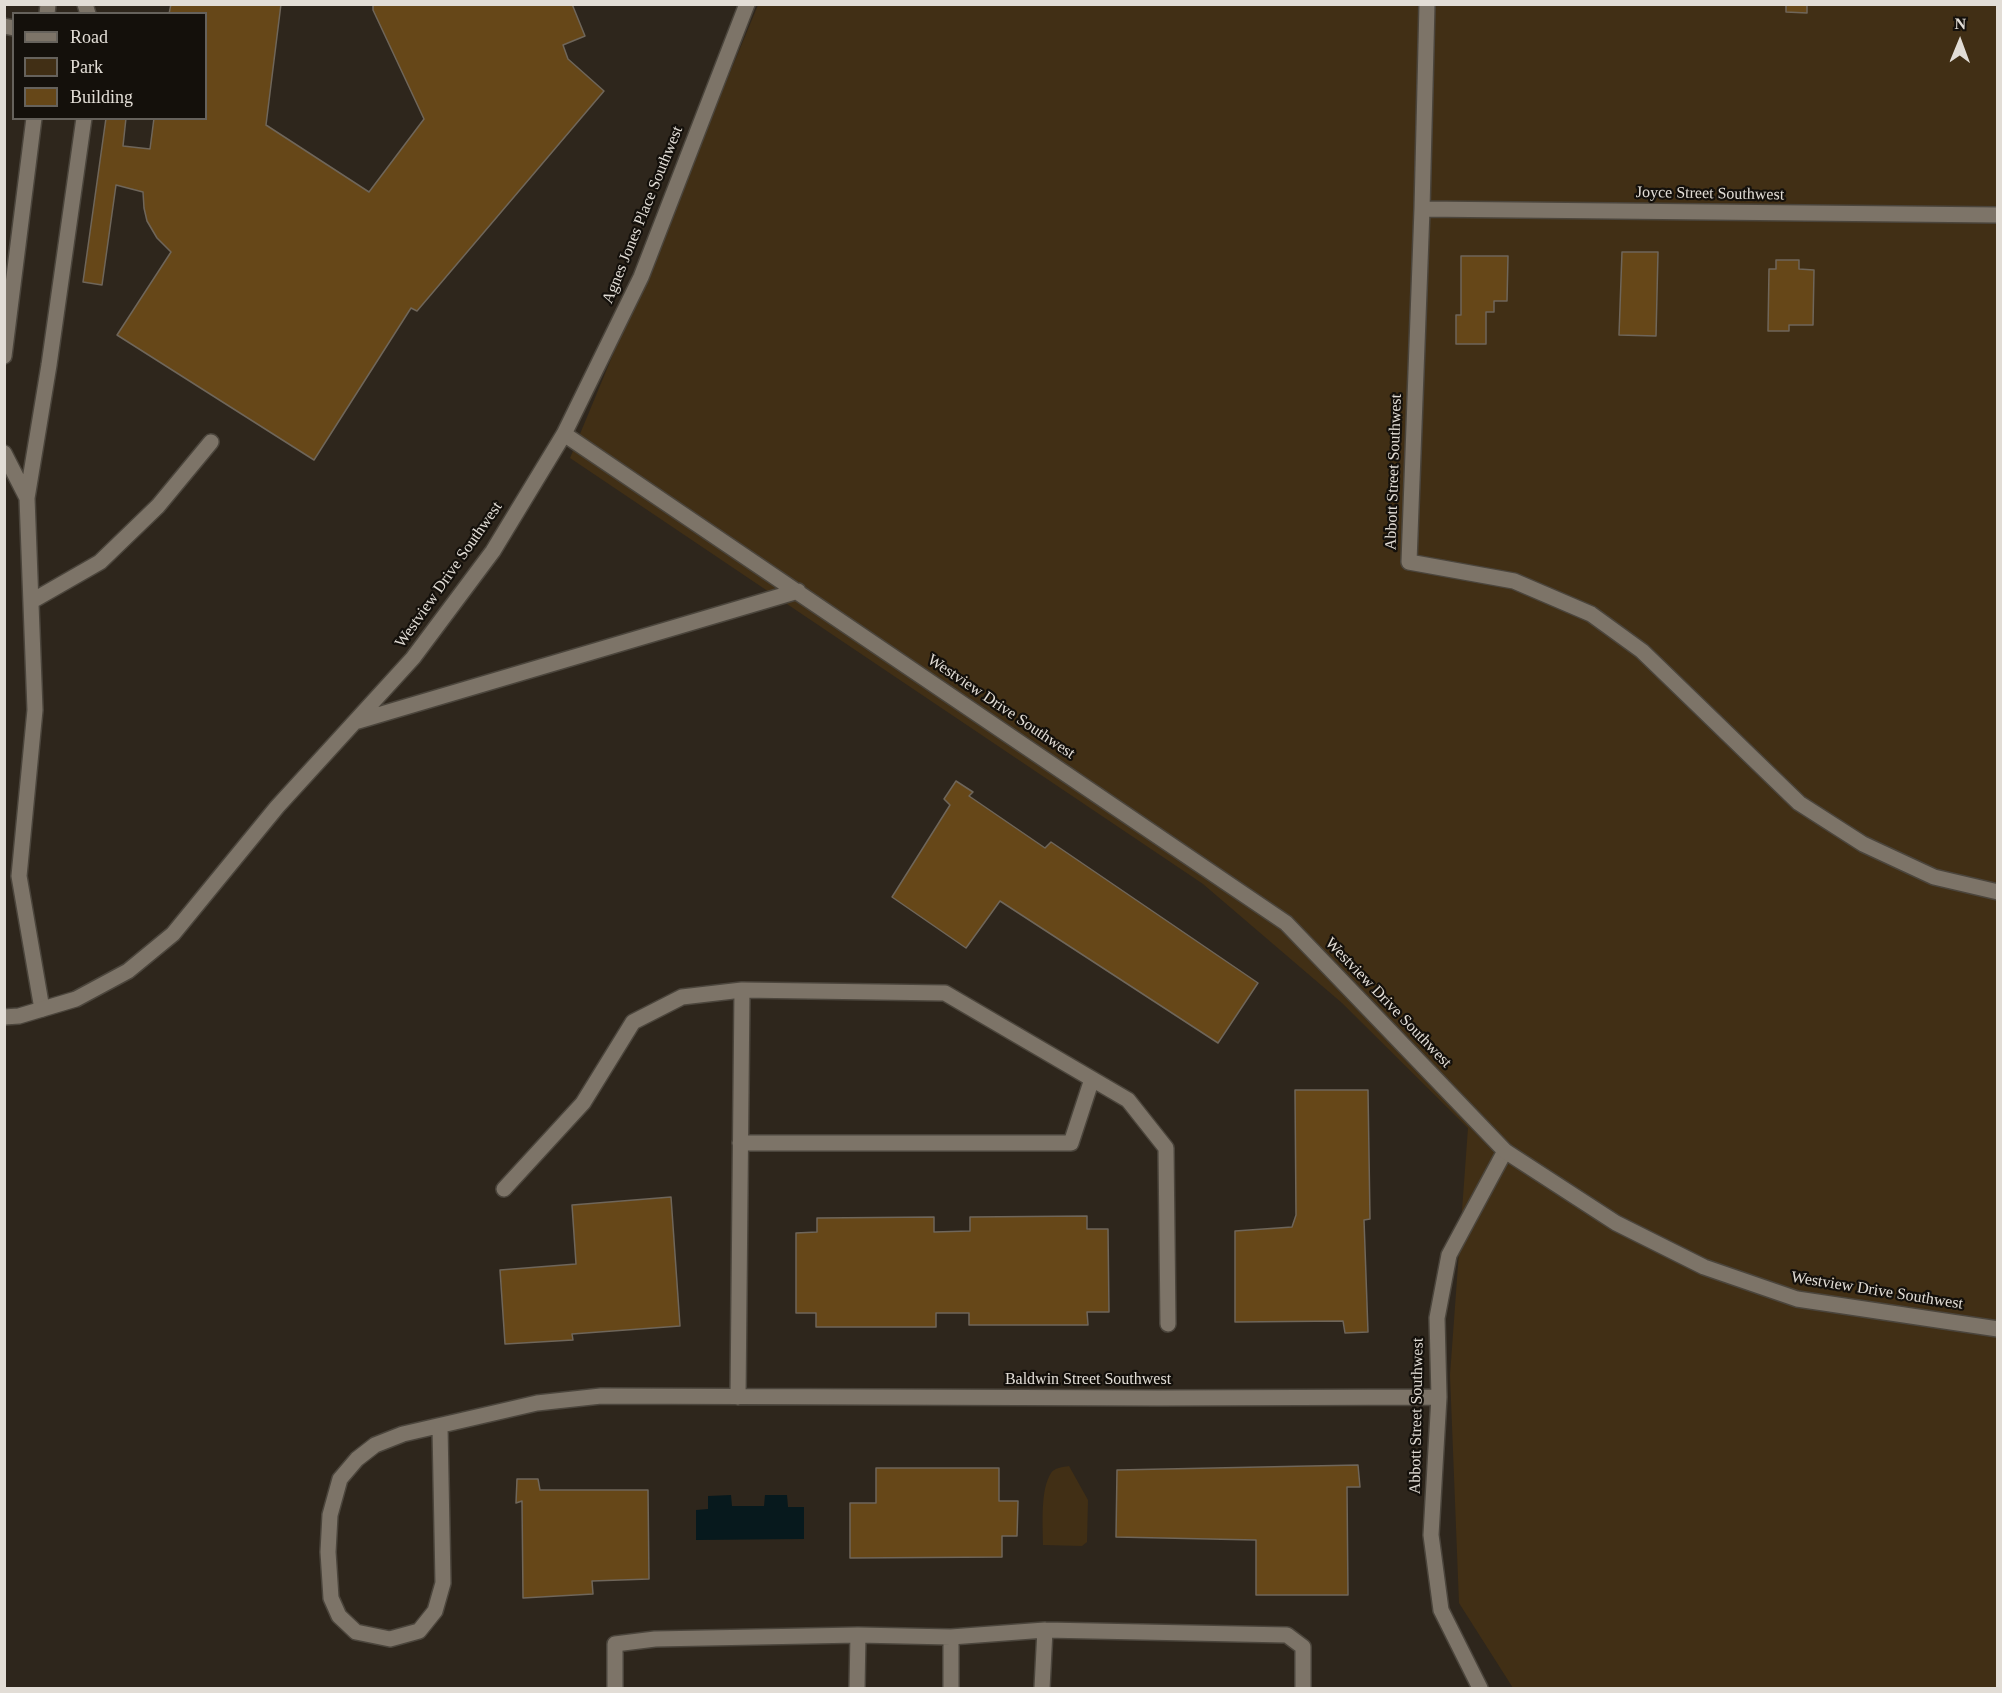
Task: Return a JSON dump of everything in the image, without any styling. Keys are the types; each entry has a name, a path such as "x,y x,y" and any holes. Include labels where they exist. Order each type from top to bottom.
{"street":[{"name":"Agnes Jones Place Southwest","path":"564,434 640,277 747,4"},
{"name":"Abbott Street Southwest","path":"1426,4 1422,209 1409,562 1514,581 1591,614 1642,651 1799,802 1863,844 1934,877 1998,892"},
{"path":"4,356 34,120"},
{"path":"42,1009 19,876 35,710 27,498 84,120"},
{"name":"Joyce Street Southwest","path":"1422,209 1998,215"},
{"name":"Westview Drive Southwest","path":"4,1017 19,1016 76,999 128,971 173,934 278,807 413,658 493,551 564,434 1286,922 1505,1151 1616,1223 1704,1267 1797,1299 1998,1329"},
{"path":"32,601 100,562 158,506 211,442"},
{"path":"4,453 27,498"},
{"path":"356,722 798,591"},
{"path":"738,1397 742,990"},
{"path":"504,1189 584,1103 633,1022 682,997 742,990 945,993 1128,1100 1166,1148 1168,1324"},
{"path":"740,1143 1071,1143 1092,1079"},
{"name":"Abbott Street Southwest","path":"1480,1689 1441,1610 1431,1535 1439,1397 1437,1318 1449,1255 1505,1151"},
{"name":"Baldwin Street Southwest","path":"440,1427 443,1583 435,1611 419,1631 390,1639 356,1632 339,1616 331,1598 328,1552 330,1515 340,1479 357,1459 375,1445 403,1434 537,1402 591,1397 1439,1397"},
{"path":"1042,1689 1045,1630"},
{"path":"615,1689 615,1644 655,1639 858,1635 951,1636 1045,1630 1287,1635 1303,1647 1304,1689"},
{"path":"857,1689 858,1635"},
{"path":"951,1636 951,1689"}],"green space":[{"path":"758,5 1997,5 1997,1688 1513,1688 1459,1603 1450,1375 1468,1128 1342,1003 1203,884 570,458"},
{"path":"1069,1466 1088,1500 1087,1542 1082,1546 1043,1545 1043,1508 1047,1480 1054,1470"}],"shaded area":[{"path":"731,1495 732,1506 764,1506 765,1495 787,1495 788,1507 804,1507 804,1539 696,1540 696,1510 708,1509 708,1496"}],"building":[{"path":"171,4 281,4 266,125 369,192 424,119 373,10 373,4 572,4 585,36 563,45 568,59 604,91 417,311 411,308 314,460 117,335 171,252 157,238 147,221 143,192 116,185 102,285 83,282 106,120 126,120 123,146 150,149 154,120 207,120 207,12 169,12"},
{"path":"1786,4 1807,4 1807,13 1786,12"},
{"path":"1622,252 1658,252 1656,336 1619,335"},
{"path":"1461,256 1508,256 1507,301 1494,301 1494,312 1486,312 1486,344 1456,344 1456,315 1461,315"},
{"path":"1776,260 1799,260 1799,269 1814,270 1813,325 1789,325 1789,331 1768,331 1769,269 1776,269"},
{"path":"956,781 973,792 969,796 1045,848 1051,842 1258,983 1218,1043 1000,901 966,948 892,897 950,805 944,799"},
{"path":"1295,1090 1368,1090 1370,1219 1364,1220 1368,1332 1345,1333 1343,1321 1235,1322 1235,1231 1292,1227 1296,1215"},
{"path":"671,1197 680,1326 572,1334 573,1340 505,1344 500,1270 576,1264 572,1205"},
{"path":"1087,1216 1087,1229 1108,1229 1109,1312 1087,1312 1088,1325 969,1325 969,1313 936,1313 936,1327 816,1327 816,1313 796,1313 796,1233 817,1232 817,1218 934,1217 934,1232 970,1231 970,1217"},
{"path":"1358,1465 1360,1487 1347,1487 1348,1595 1256,1595 1256,1540 1116,1537 1117,1470"},
{"path":"876,1468 999,1468 999,1501 1018,1501 1017,1536 1002,1536 1002,1557 850,1558 850,1503 876,1503"},
{"path":"517,1479 538,1479 540,1490 648,1490 649,1579 592,1581 593,1594 523,1598 522,1501 516,1503"}]}
